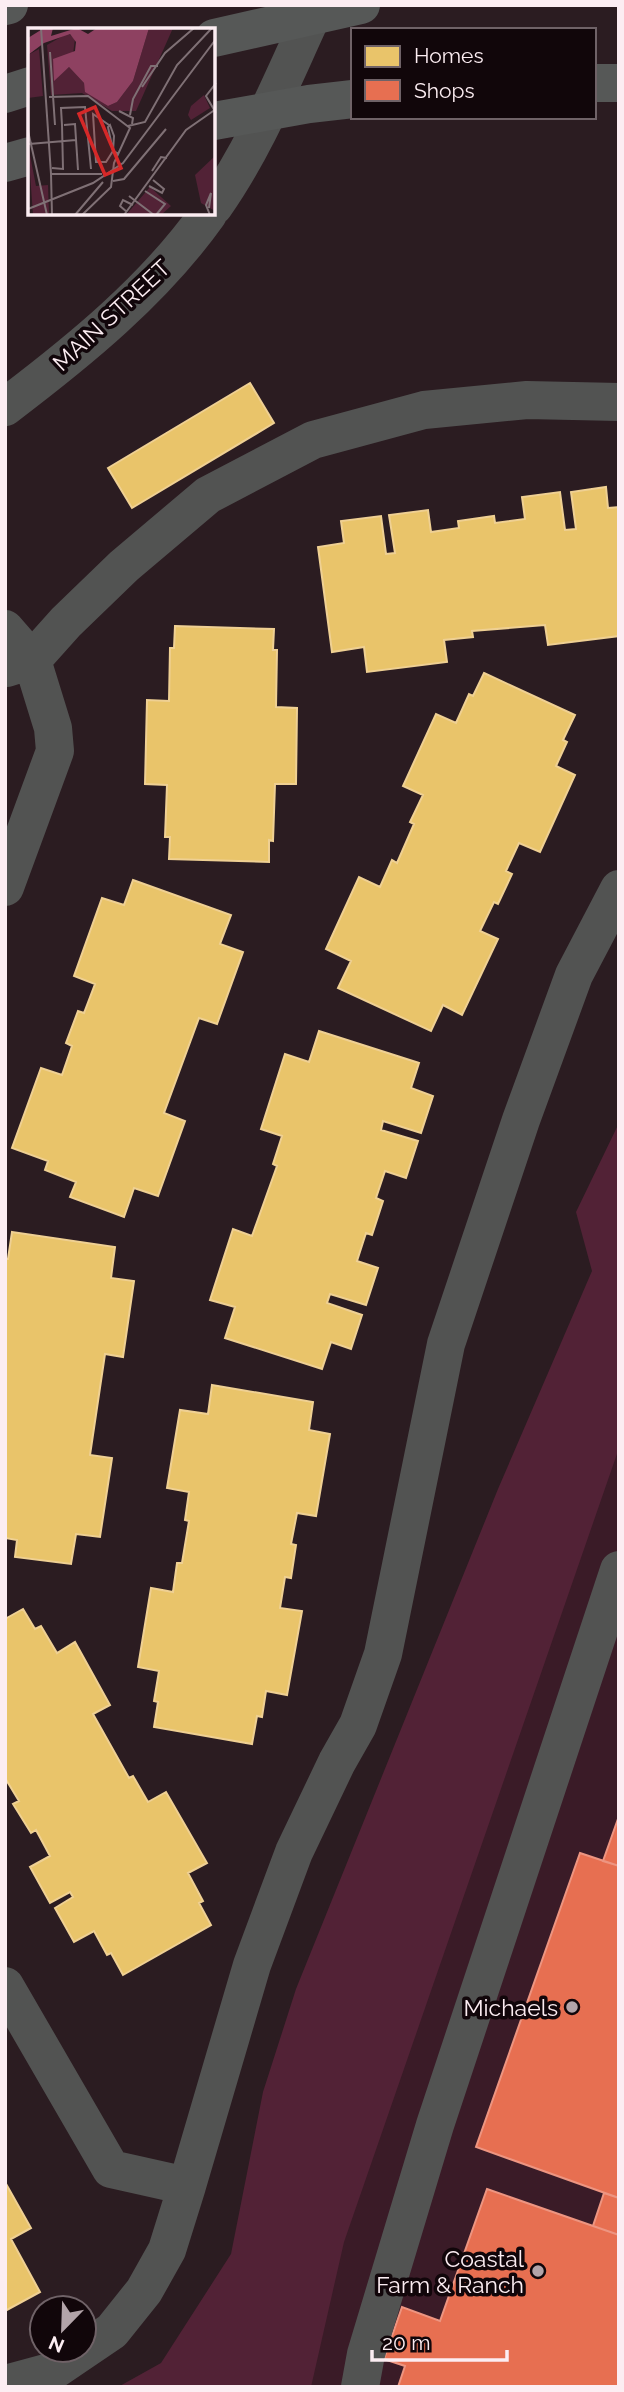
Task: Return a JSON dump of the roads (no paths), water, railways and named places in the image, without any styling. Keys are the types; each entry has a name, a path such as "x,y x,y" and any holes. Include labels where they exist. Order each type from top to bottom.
{"highway":[{"path":"215,38 361,5"},
{"path":"596,83 619,83"},
{"path":"5,94 28,87"},
{"path":"215,121 351,99"},
{"path":"5,163 28,157"}],"street":[{"path":"215,204 248,150 317,5"},
{"name":"MAIN STREET","path":"5,407 51,372 123,309 163,269 207,215"},
{"path":"19,665 124,566 208,495 313,440 424,410 527,400 619,402"},
{"path":"5,629 19,665 53,728 55,751 5,887"},
{"path":"5,2384 54,2371 112,2331 144,2291 167,2250 252,1965 294,1852 337,1762 358,1725 383,1654 446,1344 521,1120 575,975 619,889"},
{"path":"360,2387 366,2354 435,2125 619,1570"},
{"path":"5,1986 111,2169 187,2186"}],"place":[{"name":"Michaels","path":"572,2007"},
{"name":"Coastal Farm & Ranch","path":"538,2271"}]}
